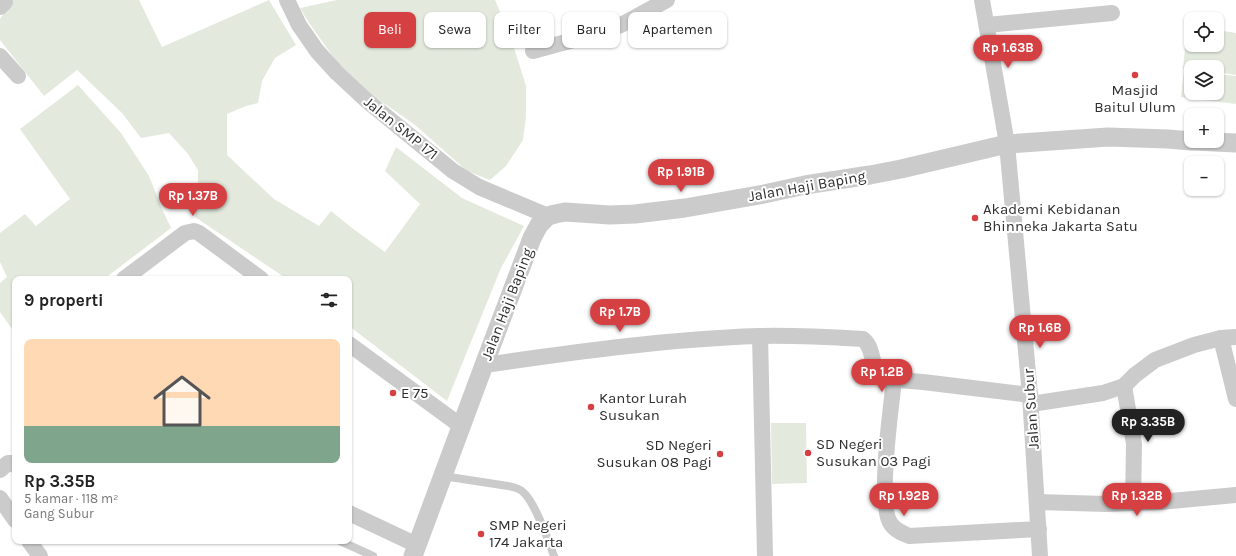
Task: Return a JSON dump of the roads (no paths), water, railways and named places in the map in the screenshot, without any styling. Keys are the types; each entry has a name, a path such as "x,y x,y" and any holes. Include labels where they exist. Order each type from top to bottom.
{"street":[{"name":"Jalan SMP 171","path":"287,0 299,25 317,51 337,73 366,100 453,171 480,187 548,216"},
{"path":"533,51 599,33 622,25 667,0"},
{"name":"Jalan Subur","path":"982,0 1007,144 1031,399 1040,556"},
{"path":"987,25 1112,13"},
{"path":"0,56 18,76"},
{"name":"Jalan Haji Baping","path":"415,551 532,238 539,225 548,216 565,212 610,215 635,214 685,208 805,185 878,174 1007,144 1108,137 1184,140"},
{"name":"Jalan Haji Baping","path":"1224,142 1236,143"},
{"path":"128,276 185,233 194,231 199,233 257,276"},
{"path":"760,336 765,556"},
{"path":"484,365 554,355 709,339 760,336 863,339 870,347 877,372 882,377 894,381 923,382 1031,399 1103,393 1124,386 1135,375 1155,360 1194,345 1228,337 1236,399"},
{"path":"352,346 461,426"},
{"path":"894,381 886,460 886,509 891,524 900,532 909,536 1039,529"},
{"path":"1124,386 1134,444 1133,503"},
{"path":"0,470 8,463 12,463"},
{"path":"1037,502 1106,504 1236,496"},
{"path":"0,498 8,516"},
{"path":"352,515 415,551"},
{"path":"32,544 40,556"}],"lane":[{"path":"443,476 508,486 523,492 532,502 554,556"},
{"path":"347,544 373,556"}],"place":[{"name":"Masjid Baitul Ulum","path":"1135,75"},
{"name":"Akademi Kebidanan Bhinneka Jakarta Satu","path":"975,218"},
{"name":"E 75","path":"393,393"},
{"name":"Kantor Lurah Susukan","path":"591,407"},
{"name":"SD Negeri Susukan 03 Pagi","path":"808,453"},
{"name":"SD Negeri Susukan 08 Pagi","path":"720,454"},
{"name":"SMP Negeri 174 Jakarta","path":"481,534"}]}
